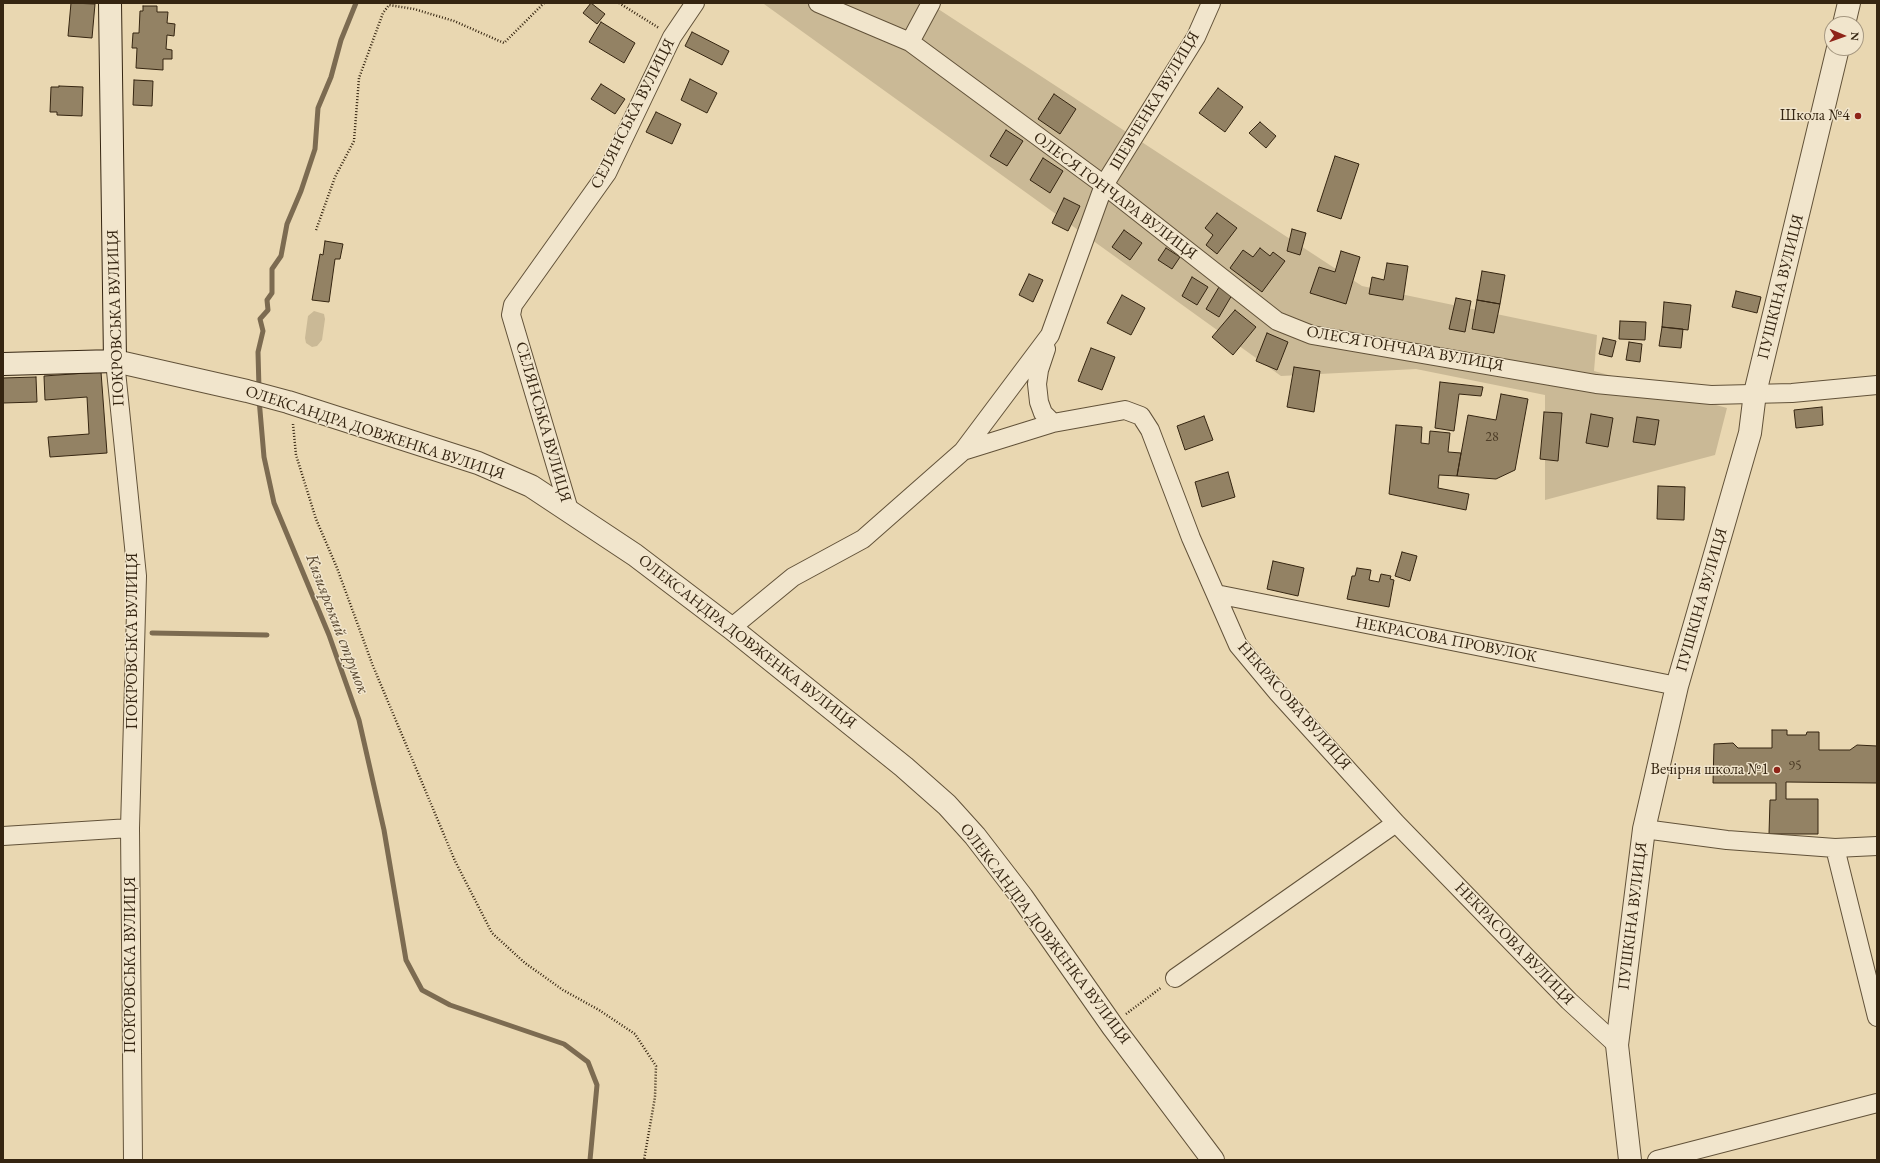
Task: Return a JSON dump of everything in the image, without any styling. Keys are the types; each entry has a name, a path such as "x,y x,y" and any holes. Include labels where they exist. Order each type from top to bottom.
{"street":[{"name":"ПОКРОВСЬКА ВУЛИЦЯ","path":"110,3 115,361 137,576 130,828 132,1160"},
{"name":"СЕЛЯНСЬКА ВУЛИЦЯ","path":"569,510 512,315 513,305 606,173 672,37 695,3"},
{"name":"ОЛЕСЯ ГОНЧАРА ВУЛИЦЯ","path":"818,3 910,42 1104,185 1277,322 1312,335 1596,384 1711,395 1755,393 1792,394 1877,385"},
{"path":"910,42 931,3"},
{"name":"ШЕВЧЕНКА ВУЛИЦЯ","path":"1053,423 1043,413 1039,402 1039,370 1050,335 1104,185 1196,37 1211,3"},
{"path":"1846,16 1849,3"},
{"name":"ПУШКІНА ВУЛИЦЯ","path":"1630,1160 1617,1045 1644,829 1677,686 1750,433 1755,393 1836,56"},
{"name":"ШЕВЧЕНКА ВУЛИЦЯ","path":"731,628 793,577 863,539 963,451 1050,335"},
{"name":"ОЛЕКСАНДРА ДОВЖЕНКА ВУЛИЦЯ","path":"3,364 115,361 247,390 478,463 531,486 569,510 635,555 731,628 904,767 946,805 975,836 1022,897 1113,1027 1213,1160"},
{"name":"НЕКРАСОВА ВУЛИЦЯ","path":"963,451 1053,423 1125,410 1141,416 1150,430 1191,538 1238,645 1278,693 1396,823 1569,1001 1617,1045"},
{"name":"НЕКРАСОВА ПРОВУЛОК","path":"1216,594 1677,686"},
{"path":"1175,978 1396,823"},
{"path":"3,836 130,828"},
{"path":"1644,829 1727,840 1835,848 1877,846"},
{"path":"1835,848 1877,1016"},
{"path":"1656,1160 1877,1103"}],"path":[{"path":"386,3 389,5 414,9 462,25 504,43 544,3"},
{"path":"618,3 672,37"},
{"path":"316,230 335,178 354,141 359,78 383,13 389,5"},
{"path":"288,402 293,418 296,455 316,519 337,568 373,666 455,860 492,933 525,963 563,990 599,1010 635,1034 656,1066 655,1097 644,1160"},
{"path":"1124,1016 1175,978"}],"shaded area":[{"path":"929,3 1362,286 1597,335 1594,371 1727,408 1715,455 1545,500 1545,395 1416,369 1281,376 764,4"},
{"path":"314,311 324,314 325,319 322,340 317,346 312,347 306,343 305,338 308,316"}],"building":[{"path":"71,3 95,4 92,38 68,36"},
{"path":"591,3 605,14 597,24 583,13"},
{"path":"143,6 157,6 157,12 168,12 167,23 175,24 174,36 167,35 166,49 172,50 172,59 163,59 163,70 136,68 137,48 132,48 133,33 139,33 140,11 143,11"},
{"path":"601,22 635,43 624,63 589,42"},
{"path":"692,32 729,51 722,65 685,46"},
{"path":"690,79 717,93 707,113 681,100"},
{"path":"134,80 153,81 152,106 133,105"},
{"path":"601,84 625,99 615,114 591,99"},
{"path":"51,87 83,87 82,116 57,115 57,112 50,112"},
{"path":"1218,88 1243,107 1225,132 1199,113"},
{"path":"1054,94 1076,109 1060,134 1038,119"},
{"path":"656,112 681,124 672,144 646,132"},
{"path":"1260,122 1276,136 1266,148 1249,133"},
{"path":"1006,130 1023,141 1007,166 990,156"},
{"path":"1335,156 1359,164 1341,219 1317,211"},
{"path":"1043,158 1063,171 1050,193 1030,180"},
{"path":"1064,198 1080,206 1068,231 1052,223"},
{"path":"1217,213 1237,228 1217,254 1206,245 1213,235 1205,228"},
{"path":"1292,229 1306,233 1300,255 1287,251"},
{"path":"1124,230 1142,243 1130,260 1112,247"},
{"path":"325,241 343,244 340,259 335,259 329,302 312,300 320,254 323,255"},
{"path":"1166,248 1180,257 1172,269 1158,260"},
{"path":"1260,248 1270,256 1273,252 1285,261 1262,292 1230,268 1243,250 1253,257"},
{"path":"1341,251 1360,257 1346,304 1310,293 1319,267 1335,272"},
{"path":"1387,263 1408,266 1403,300 1369,294 1372,277 1384,280"},
{"path":"1482,271 1505,275 1500,304 1477,300"},
{"path":"1029,274 1043,280 1033,302 1019,295"},
{"path":"1192,277 1208,287 1197,305 1182,296"},
{"path":"1219,287 1232,295 1219,317 1206,309"},
{"path":"1736,291 1761,297 1757,313 1732,307"},
{"path":"1122,295 1145,308 1131,335 1107,323"},
{"path":"1456,298 1471,301 1465,332 1449,329"},
{"path":"1477,300 1500,304 1494,333 1472,329"},
{"path":"1664,302 1691,305 1688,330 1662,327"},
{"path":"1235,310 1256,327 1233,355 1212,337"},
{"path":"1620,321 1646,322 1645,340 1619,339"},
{"path":"1662,327 1683,329 1681,348 1659,346"},
{"path":"1267,333 1288,342 1277,370 1256,361"},
{"path":"1603,338 1616,341 1612,357 1599,354"},
{"path":"1629,342 1642,344 1640,362 1626,360"},
{"path":"1091,348 1115,357 1102,390 1078,381"},
{"path":"1294,367 1320,371 1314,412 1287,407"},
{"path":"101,372 107,453 50,457 48,437 89,434 87,397 45,400 44,376"},
{"path":"36,377 37,402 3,403 3,378"},
{"path":"1440,382 1483,387 1481,396 1459,394 1454,431 1435,428"},
{"path":"1501,394 1528,399 1515,470 1496,479 1457,476 1468,415 1496,420"},
{"path":"1822,407 1823,425 1796,428 1794,410"},
{"path":"1544,412 1562,413 1558,461 1540,459"},
{"path":"1591,414 1613,418 1608,447 1586,443"},
{"path":"1204,416 1213,440 1185,450 1177,426"},
{"path":"1637,417 1659,420 1655,445 1633,442"},
{"path":"1396,425 1422,427 1421,443 1429,444 1430,431 1450,433 1448,452 1461,453 1457,476 1439,475 1438,488 1469,494 1466,510 1389,494"},
{"path":"1228,472 1235,497 1202,507 1195,482"},
{"path":"1658,486 1685,487 1684,520 1657,519"},
{"path":"1402,552 1417,556 1410,581 1395,576"},
{"path":"1273,561 1304,568 1298,596 1267,589"},
{"path":"1357,568 1371,570 1369,580 1379,582 1381,574 1391,576 1390,579 1394,580 1389,607 1347,599 1352,576 1355,576"},
{"path":"1772,730 1787,730 1787,735 1806,735 1807,732 1819,732 1819,750 1850,750 1857,745 1877,746 1877,783 1786,782 1786,799 1818,799 1818,834 1769,834 1770,800 1776,800 1776,783 1713,783 1714,744 1733,743 1738,748 1772,748"}],"waterway":[{"name":"Кизиярський струмок","path":"259,389 258,352 263,331 260,319 268,310 267,300 272,293 272,269 281,256 287,224 301,191 315,149 318,108 331,77 341,40 356,3"},
{"name":"Кизиярський струмок","path":"259,399 264,457 274,503 329,635 359,720 384,830 406,960 422,990 450,1005 564,1044 588,1062 597,1085 590,1160"},
{"path":"152,633 267,635"}],"place":[{"name":"Школа №4","path":"1858,116"},
{"name":"Вечірня школа №1","path":"1777,770"}]}
